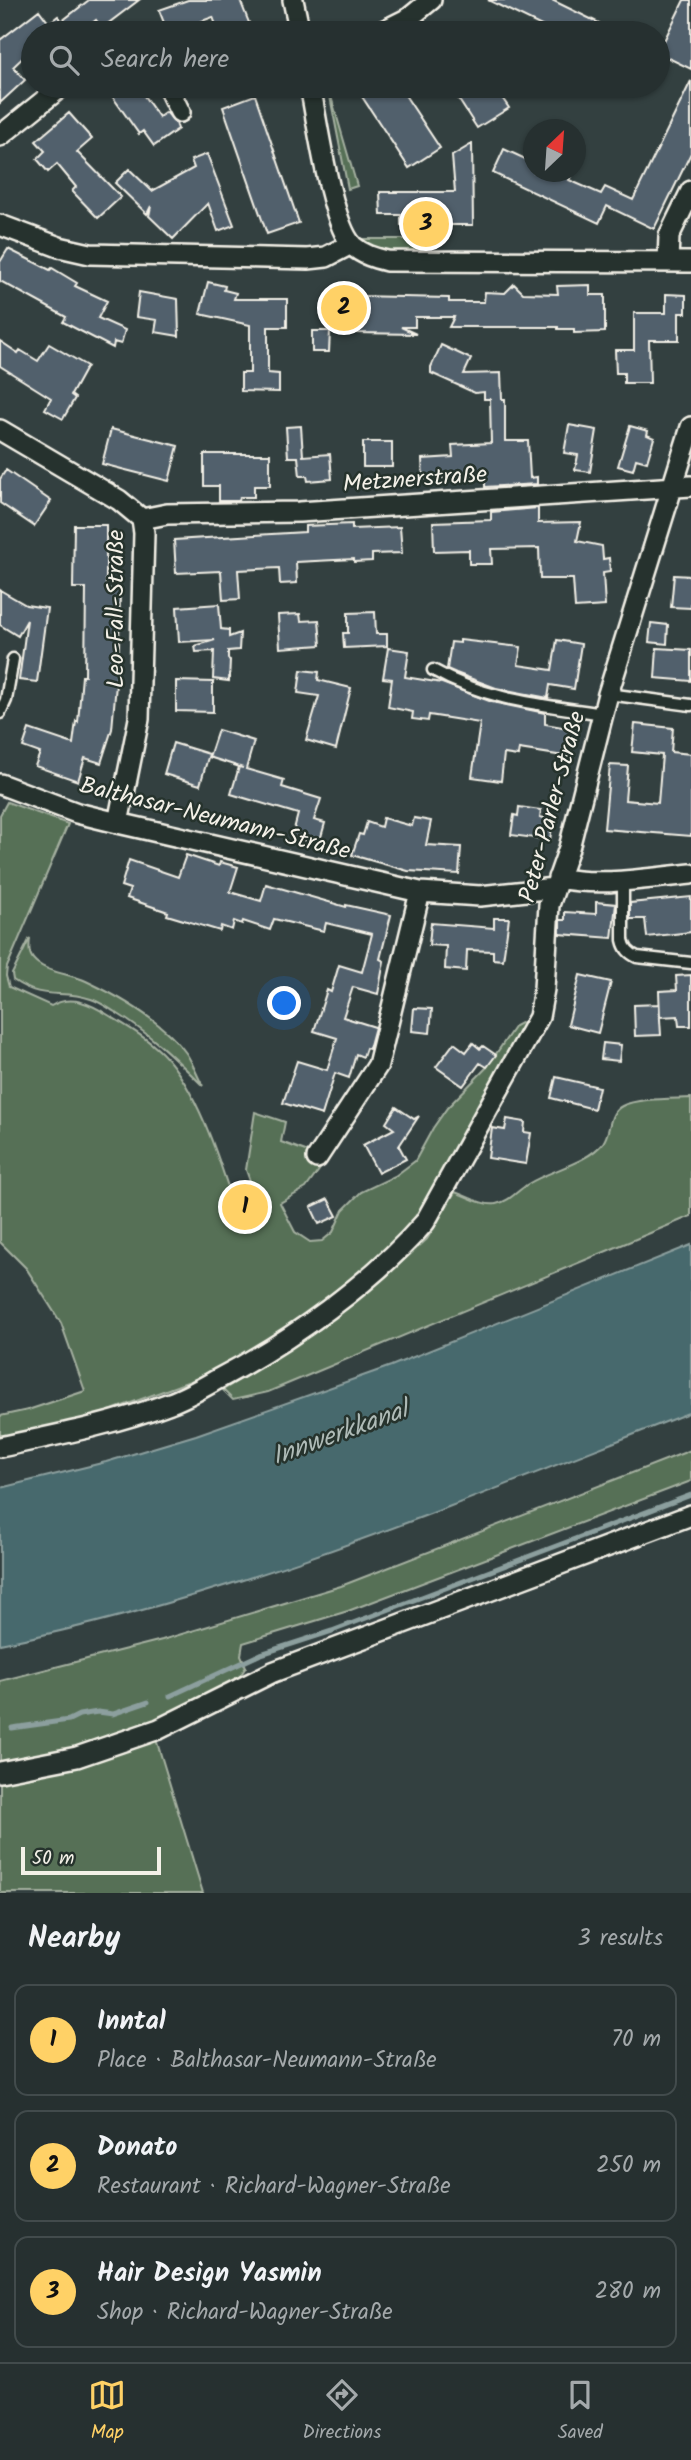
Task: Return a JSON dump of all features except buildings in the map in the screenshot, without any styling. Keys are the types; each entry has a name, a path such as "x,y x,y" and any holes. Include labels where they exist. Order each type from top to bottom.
{"street":[{"path":"293,0 297,21"},
{"path":"403,21 431,0"},
{"path":"0,136 47,98"},
{"path":"173,98 180,112"},
{"path":"313,98 338,219 351,244 366,254 387,261 691,262"},
{"path":"667,262 669,236 691,191"},
{"path":"0,225 59,247 90,254 307,259 326,257 351,244"},
{"name":"Peter-Parler-Straße","path":"0,1447 135,1415 182,1398 248,1363 330,1306 408,1241 425,1222 536,1024 542,1005 549,905 569,848 608,694 691,427"},
{"name":"Leo-Fall-Straße","path":"0,430 119,500 142,519 144,533 139,719 118,824"},
{"name":"Metznerstraße","path":"142,519 167,514 299,512 691,486"},
{"name":"Balthasar-Neumann-Straße","path":"0,784 77,813 118,824 420,892 480,895 556,883 691,874"},
{"path":"317,1158 378,1065 420,892"},
{"path":"0,1772 78,1756 159,1729 273,1672 691,1515"}],"lane":[{"path":"0,713 6,700 13,659"},
{"path":"433,670 454,682 507,700 603,714"},
{"path":"608,694 691,705"},
{"path":"623,880 623,940 629,953 638,957 691,963"}],"green space":[{"path":"330,98 357,186 348,189"},
{"path":"363,239 426,239 426,253 384,251"},
{"path":"7,802 68,824 7,967 9,987 51,1006 66,1001 89,1004 137,1033 162,1053 187,1087 198,1108 217,1154 238,1218 245,1221 252,1219 259,1206 246,1170 255,1112 285,1122 281,1142 311,1153 325,1162 306,1188 280,1203 295,1232 310,1242 322,1241 333,1232 343,1210 361,1192 395,1176 415,1161 447,1108 487,1067 515,1026 532,1017 417,1218 369,1265 262,1347 225,1368 96,1416 0,1439 0,1416 28,1410 85,1391 61,1323 26,1268 0,1242 0,815"},
{"path":"30,938 30,954 41,966 99,987 140,1011 165,1031 186,1053 203,1086 150,1037 103,1005 80,996 34,991 13,980 12,974"},
{"path":"691,1098 691,1216 268,1392 233,1400 223,1390 299,1343 382,1280 427,1239 455,1192 486,1204 501,1203 537,1179 578,1162 596,1150 606,1138 614,1113 622,1106 646,1100"},
{"path":"691,1450 691,1481 348,1611 243,1643 241,1655 246,1667 236,1682 134,1729 50,1755 0,1766 0,1681 162,1640 341,1586"},
{"path":"156,1739 203,1893 0,1893 0,1781"}],"water":[{"name":"Innwerkkanal","path":"691,1245 691,1412 436,1512 264,1573 89,1624 0,1644 0,1488 106,1462 196,1435 391,1366"}],"waterway":[{"path":"170,1696 261,1654 332,1631 691,1495"},
{"path":"12,1728 69,1720 79,1715 98,1712 113,1714 148,1702"}],"place":[{"name":"Hair Design Yasmin","path":"426,224"},
{"name":"Donato","path":"344,308"},
{"name":"Inntal","path":"245,1207"}]}
